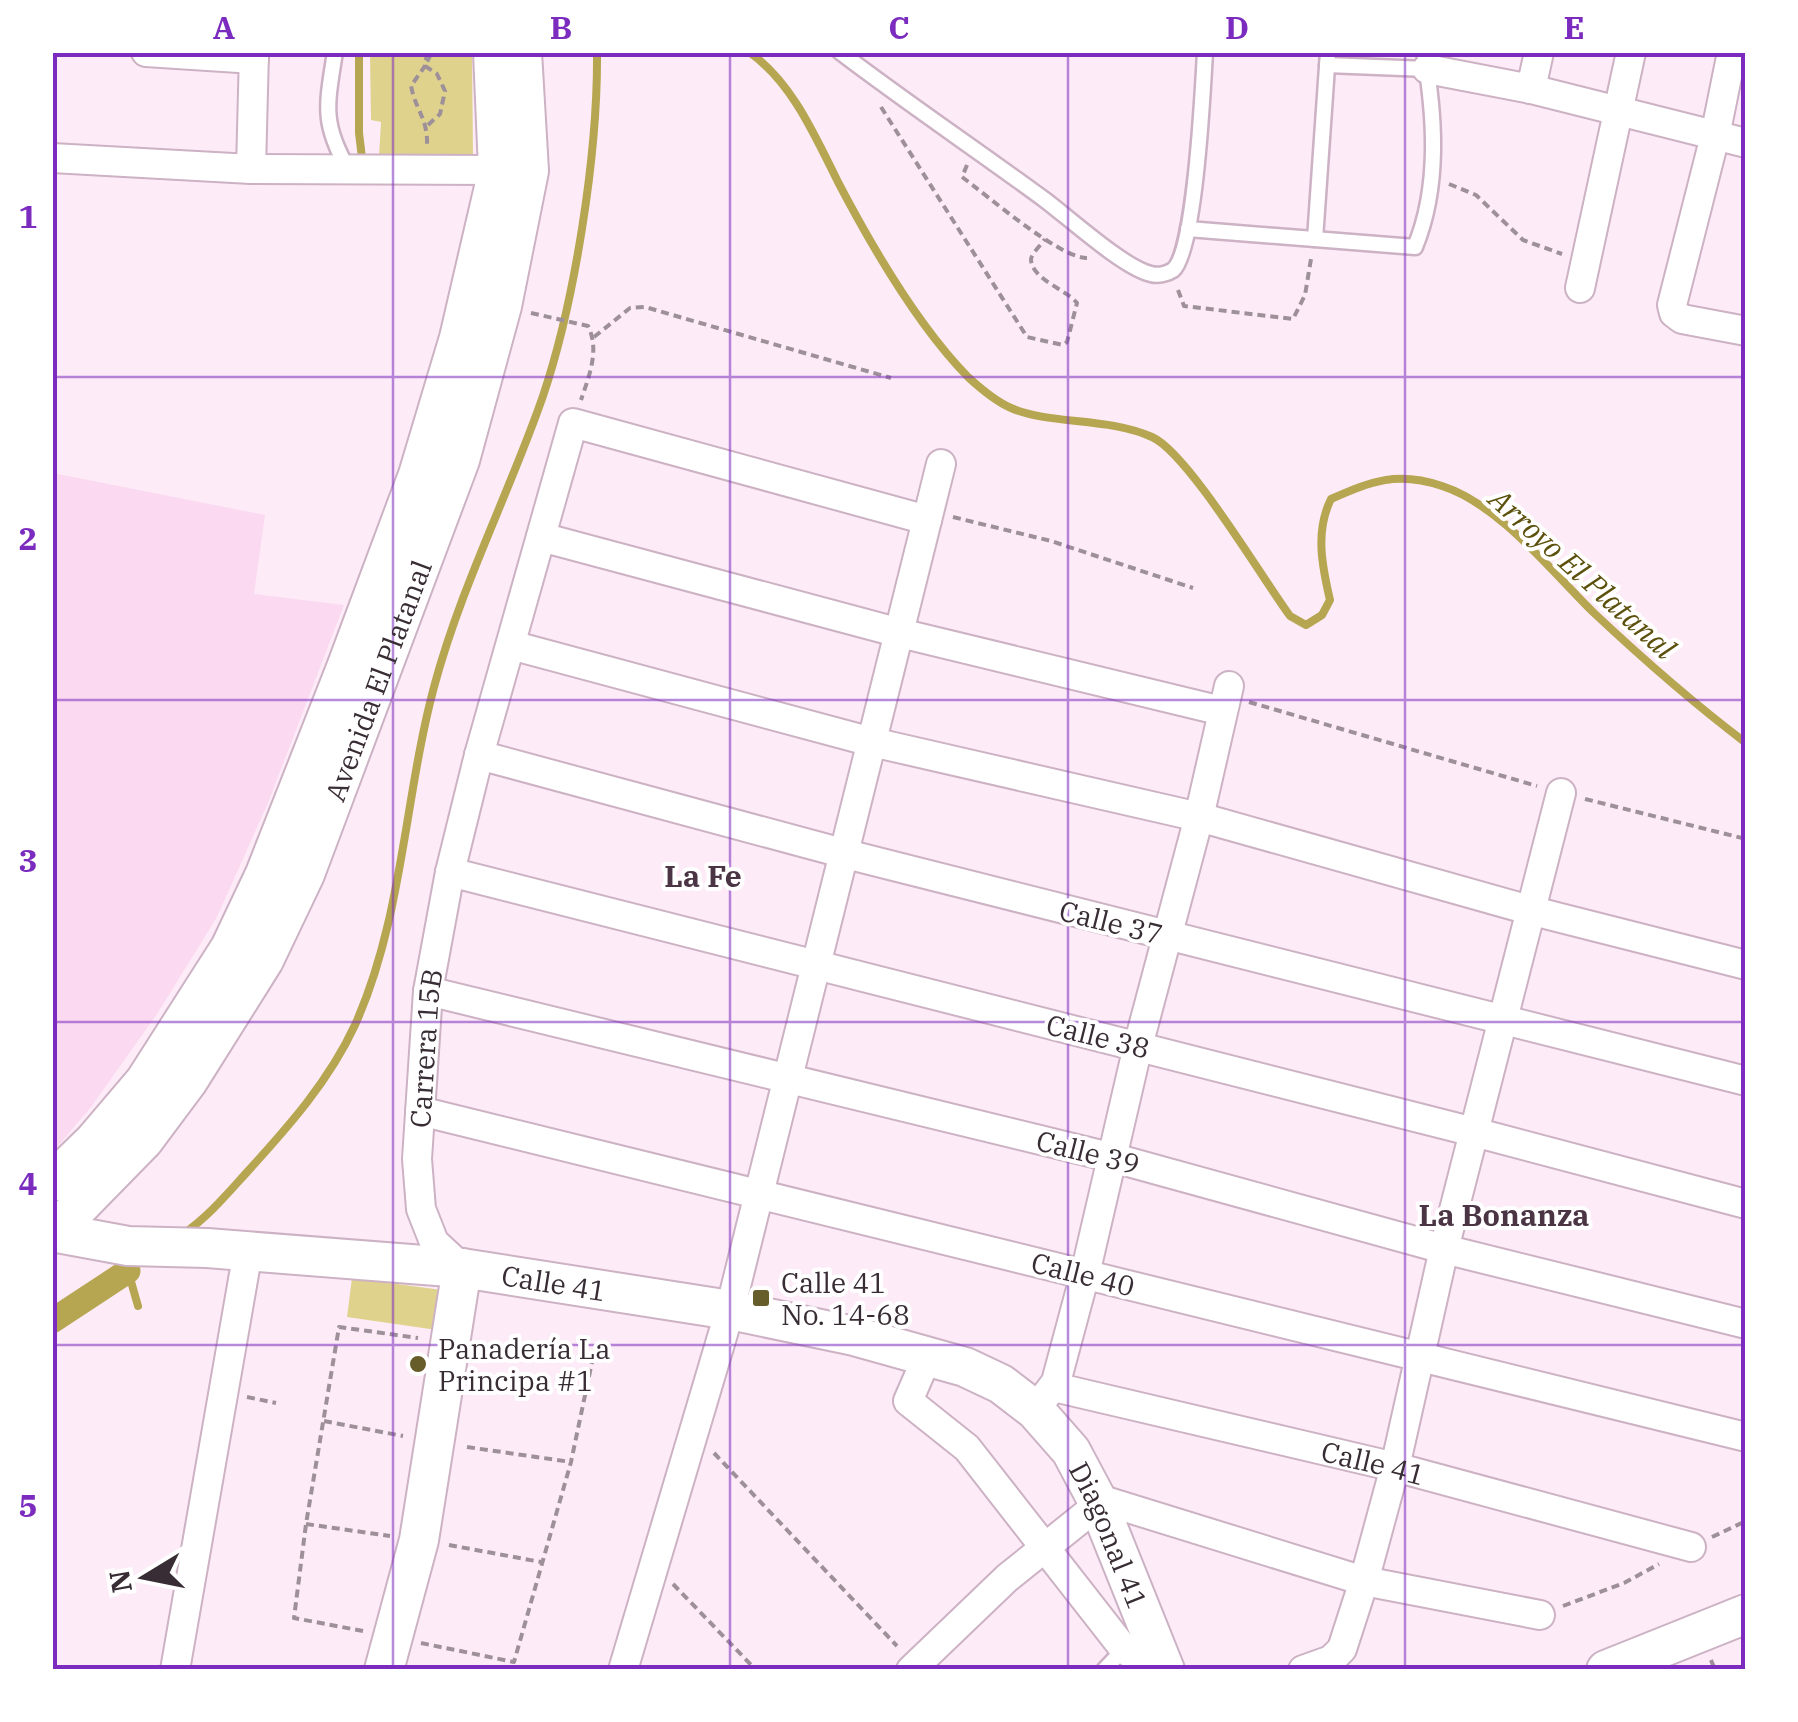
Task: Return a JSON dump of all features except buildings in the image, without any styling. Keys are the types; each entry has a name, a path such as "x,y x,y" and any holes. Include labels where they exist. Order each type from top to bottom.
{"main road":[{"name":"Avenida El Platanal","path":"52,1182 94,1141 145,1081 230,948 265,874 418,474 459,338 498,170 492,52"},
{"name":"Avenida El Platanal","path":"53,1233 144,1140 188,1081 264,960 305,874 460,460 502,306 528,171 522,52"},
{"name":"Calle 41","path":"53,1233 128,1246 207,1248 462,1268 730,1310 928,1355 1044,1399"},
{"path":"384,1670 418,1540 462,1268"},
{"name":"Diagonal 41","path":"1044,1399 1097,1501 1165,1670"},
{"path":"1606,1670 1746,1614"}],"street":[{"path":"146,52 254,56 251,169"},
{"path":"1531,89 1539,52"},
{"path":"1583,275 1631,52"},
{"path":"1732,52 1672,304 1674,313 1682,319 1746,331"},
{"path":"1425,61 1746,143"},
{"path":"52,158 251,169 498,170"},
{"path":"573,423 928,516"},
{"name":"Carrera 15B","path":"462,1268 434,1242 421,1210 418,1158 428,992 450,872 479,755 573,423"},
{"path":"623,1670 730,1310 941,464"},
{"path":"542,537 900,632 1226,697 1085,1274 1044,1399"},
{"path":"510,646 872,742 1199,818 1533,911 1746,964"},
{"name":"Calle 37","path":"479,755 1168,937 1746,1081"},
{"path":"1302,1670 1332,1660 1342,1649 1364,1581 1561,793"},
{"name":"Calle 38","path":"450,872 1746,1204"},
{"name":"Calle 39","path":"428,992 1114,1158 1444,1249 1746,1324"},
{"name":"Calle 40","path":"420,1111 1746,1437"},
{"path":"175,1670 248,1251"},
{"path":"928,1355 908,1401 967,1448 1124,1649 1153,1670"},
{"name":"Calle 41","path":"1044,1399 1395,1467 1690,1547"},
{"path":"915,1668 1007,1578 1097,1501 1364,1581 1540,1615"}],"lane":[{"path":"335,52 327,104 332,140 348,170"},
{"path":"840,52 1116,254 1149,274 1170,272 1180,259 1188,229 1205,52"},
{"path":"1188,229 1414,247 1425,214 1435,130 1425,61 1328,59 1315,239"},
{"path":"1104,1670 1124,1649"}],"path":[{"path":"427,170 428,125 415,106 411,86 425,66 429,52"},
{"path":"425,66 437,74 445,90 440,114 428,125"},
{"path":"891,108 876,98 1028,338 1064,344 1076,301 1044,279 1032,262 1032,255 1045,239 961,176 968,160"},
{"path":"1429,176 1476,196 1523,240 1583,275"},
{"path":"1170,272 1184,306 1293,319 1305,295 1315,239"},
{"path":"594,337 630,308 644,307 891,378"},
{"path":"514,309 588,326 594,337 592,367 573,423"},
{"path":"928,516 1051,542 1193,588"},
{"path":"1226,697 1561,793 1746,839"},
{"path":"294,1618 339,1327 452,1343"},
{"path":"514,1662 570,1462 592,1362"},
{"path":"694,1431 915,1668"},
{"path":"1540,1615 1624,1583 1746,1520"},
{"path":"656,1566 756,1670"}],"shaded area":[{"path":"370,53 472,53 473,156 379,157 381,122 371,120"},
{"path":"53,473 265,515 254,594 344,605 268,803 217,917 157,1014 91,1107 53,1152"},
{"path":"352,1278 442,1290 437,1330 347,1317"}],"waterway":[{"path":"359,52 363,166"},
{"path":"183,1234 225,1196 307,1102 345,1046 371,984 393,901 434,687 458,613 555,358 589,180 597,52"},
{"name":"Arroyo El Platanal","path":"749,52 790,94 897,284 931,334 968,377 1011,408 1043,417 1135,431 1167,448 1224,518 1290,616 1306,625 1322,615 1330,600 1322,536 1331,499 1385,480 1411,479 1442,486 1463,495 1504,523 1631,647 1746,743"},
{"path":"138,1306 128,1271 142,1261"},
{"path":"52,1321 128,1271"}],"place":[{"name":"Calle 41 No. 14-68","path":"761,1298"},
{"name":"Panadería La Principa #1","path":"418,1364"}],"district":[{"name":"La Fe","path":"703,875"},
{"name":"La Bonanza","path":"1504,1214"}]}
